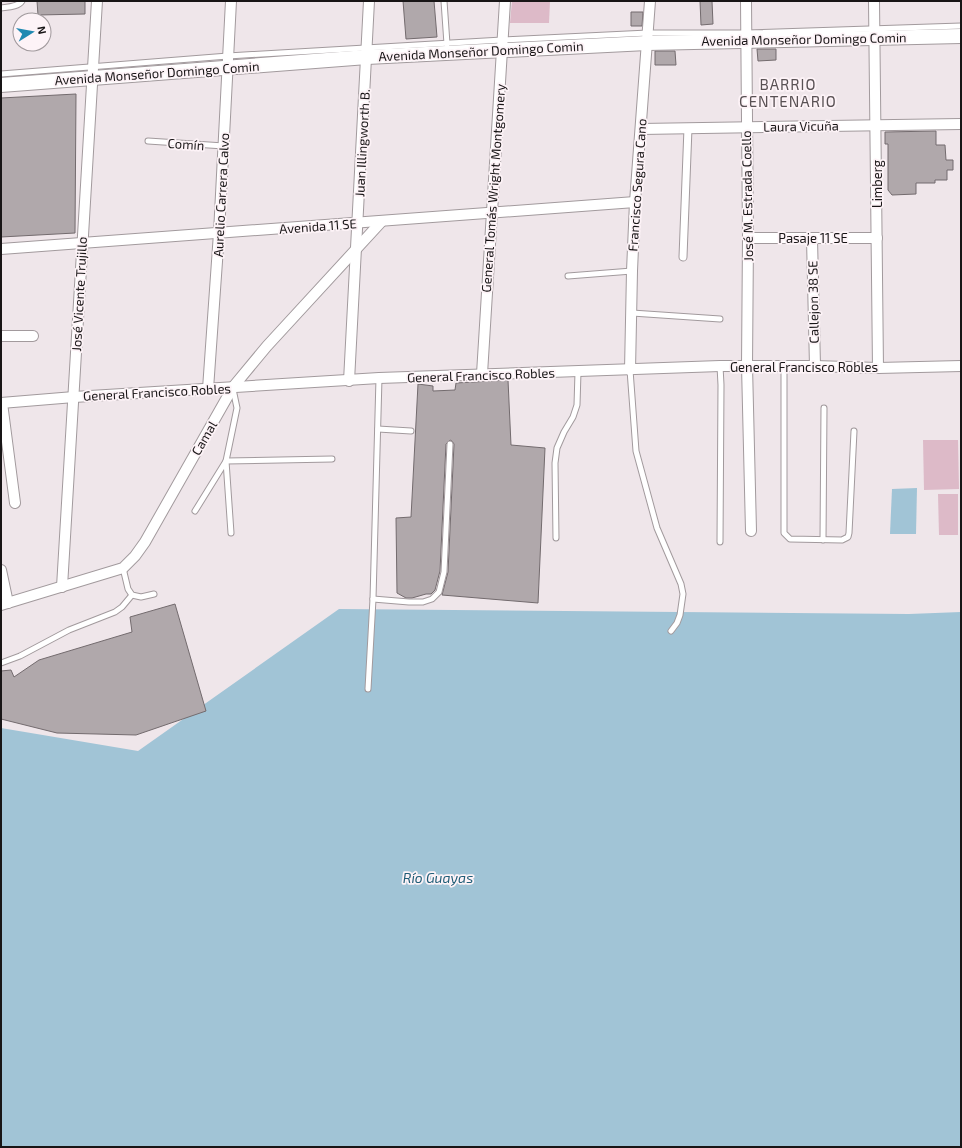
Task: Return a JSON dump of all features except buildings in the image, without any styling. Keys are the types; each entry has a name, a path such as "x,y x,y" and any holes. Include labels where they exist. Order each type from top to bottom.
{"main road":[{"name":"Avenida Monseñor Domingo Comin","path":"1,85 93,72 367,52 502,45 647,38 875,33 961,36"}],"street":[{"name":"José Vicente Trujillo","path":"62,587 97,1"},
{"name":"Aurelio Carrera Calvo","path":"208,389 219,233 232,1"},
{"name":"Juan Illingworth B.","path":"349,381 369,1"},
{"name":"General Tomás Wright Montgomery","path":"482,374 505,1"},
{"name":"Francisco Segura Cano","path":"630,370 635,202 650,1"},
{"name":"José M. Estrada Coello","path":"746,1 748,238 747,366 751,531"},
{"name":"Limberg","path":"874,1 878,368"},
{"name":"Laura Vicuña","path":"641,129 961,124"},
{"path":"683,257 688,128"},
{"name":"Avenida 11 SE","path":"1,249 635,202"},
{"name":"Camal","path":"4,604 123,568 135,556 145,542 233,387 266,346 382,221"},
{"name":"Pasaje 11 SE","path":"748,238 877,238"},
{"name":"Callejon 38 SE","path":"812,239 815,366"},
{"path":"1,336 33,336"},
{"name":"General Francisco Robles","path":"2,403 74,397 379,378 482,374 578,372 720,366 815,366 878,368 961,366"},
{"path":"2,403 15,503"},
{"path":"1,570 4,604"}],"lane":[{"path":"1,8 15,6 20,4 22,1"},
{"path":"444,1 447,48"},
{"name":"Avenida Monseñor Domingo Comin","path":"875,33 961,26"},
{"name":"Avenida Monseñor Domingo Comin","path":"1,74 93,72"},
{"name":"Comín","path":"148,141 224,146"},
{"path":"568,276 632,271"},
{"path":"632,313 720,319"},
{"path":"720,366 720,542"},
{"path":"784,366 784,533 790,539 842,540 848,537 854,431"},
{"path":"630,370 636,451 657,528 681,584 682,594 680,615 678,623 671,631"},
{"path":"556,538 555,463 557,448 577,405 578,372"},
{"path":"368,688 373,599 379,378"},
{"path":"231,533 226,460 237,408 233,387"},
{"path":"823,540 824,408"},
{"path":"378,429 411,431"},
{"path":"373,599 423,602 432,599 439,592 444,572 450,444"},
{"path":"226,460 332,459"},
{"path":"195,511 226,460"},
{"path":"123,568 128,588 132,595 141,597 154,594"},
{"path":"1,663 20,656 69,630 115,612 122,608 132,595"}],"shaded area":[{"path":"512,1 550,1 549,23 510,23"},
{"path":"923,440 958,440 959,489 924,490"},
{"path":"938,494 958,494 958,535 939,535"}],"water":[{"path":"917,488 916,534 890,534 892,489"},
{"name":"Río Guayas","path":"339,609 909,614 961,612 961,1147 1,1147 1,728 138,751"}],"district":[{"name":"BARRIO CENTENARIO","path":"788,94"}]}
